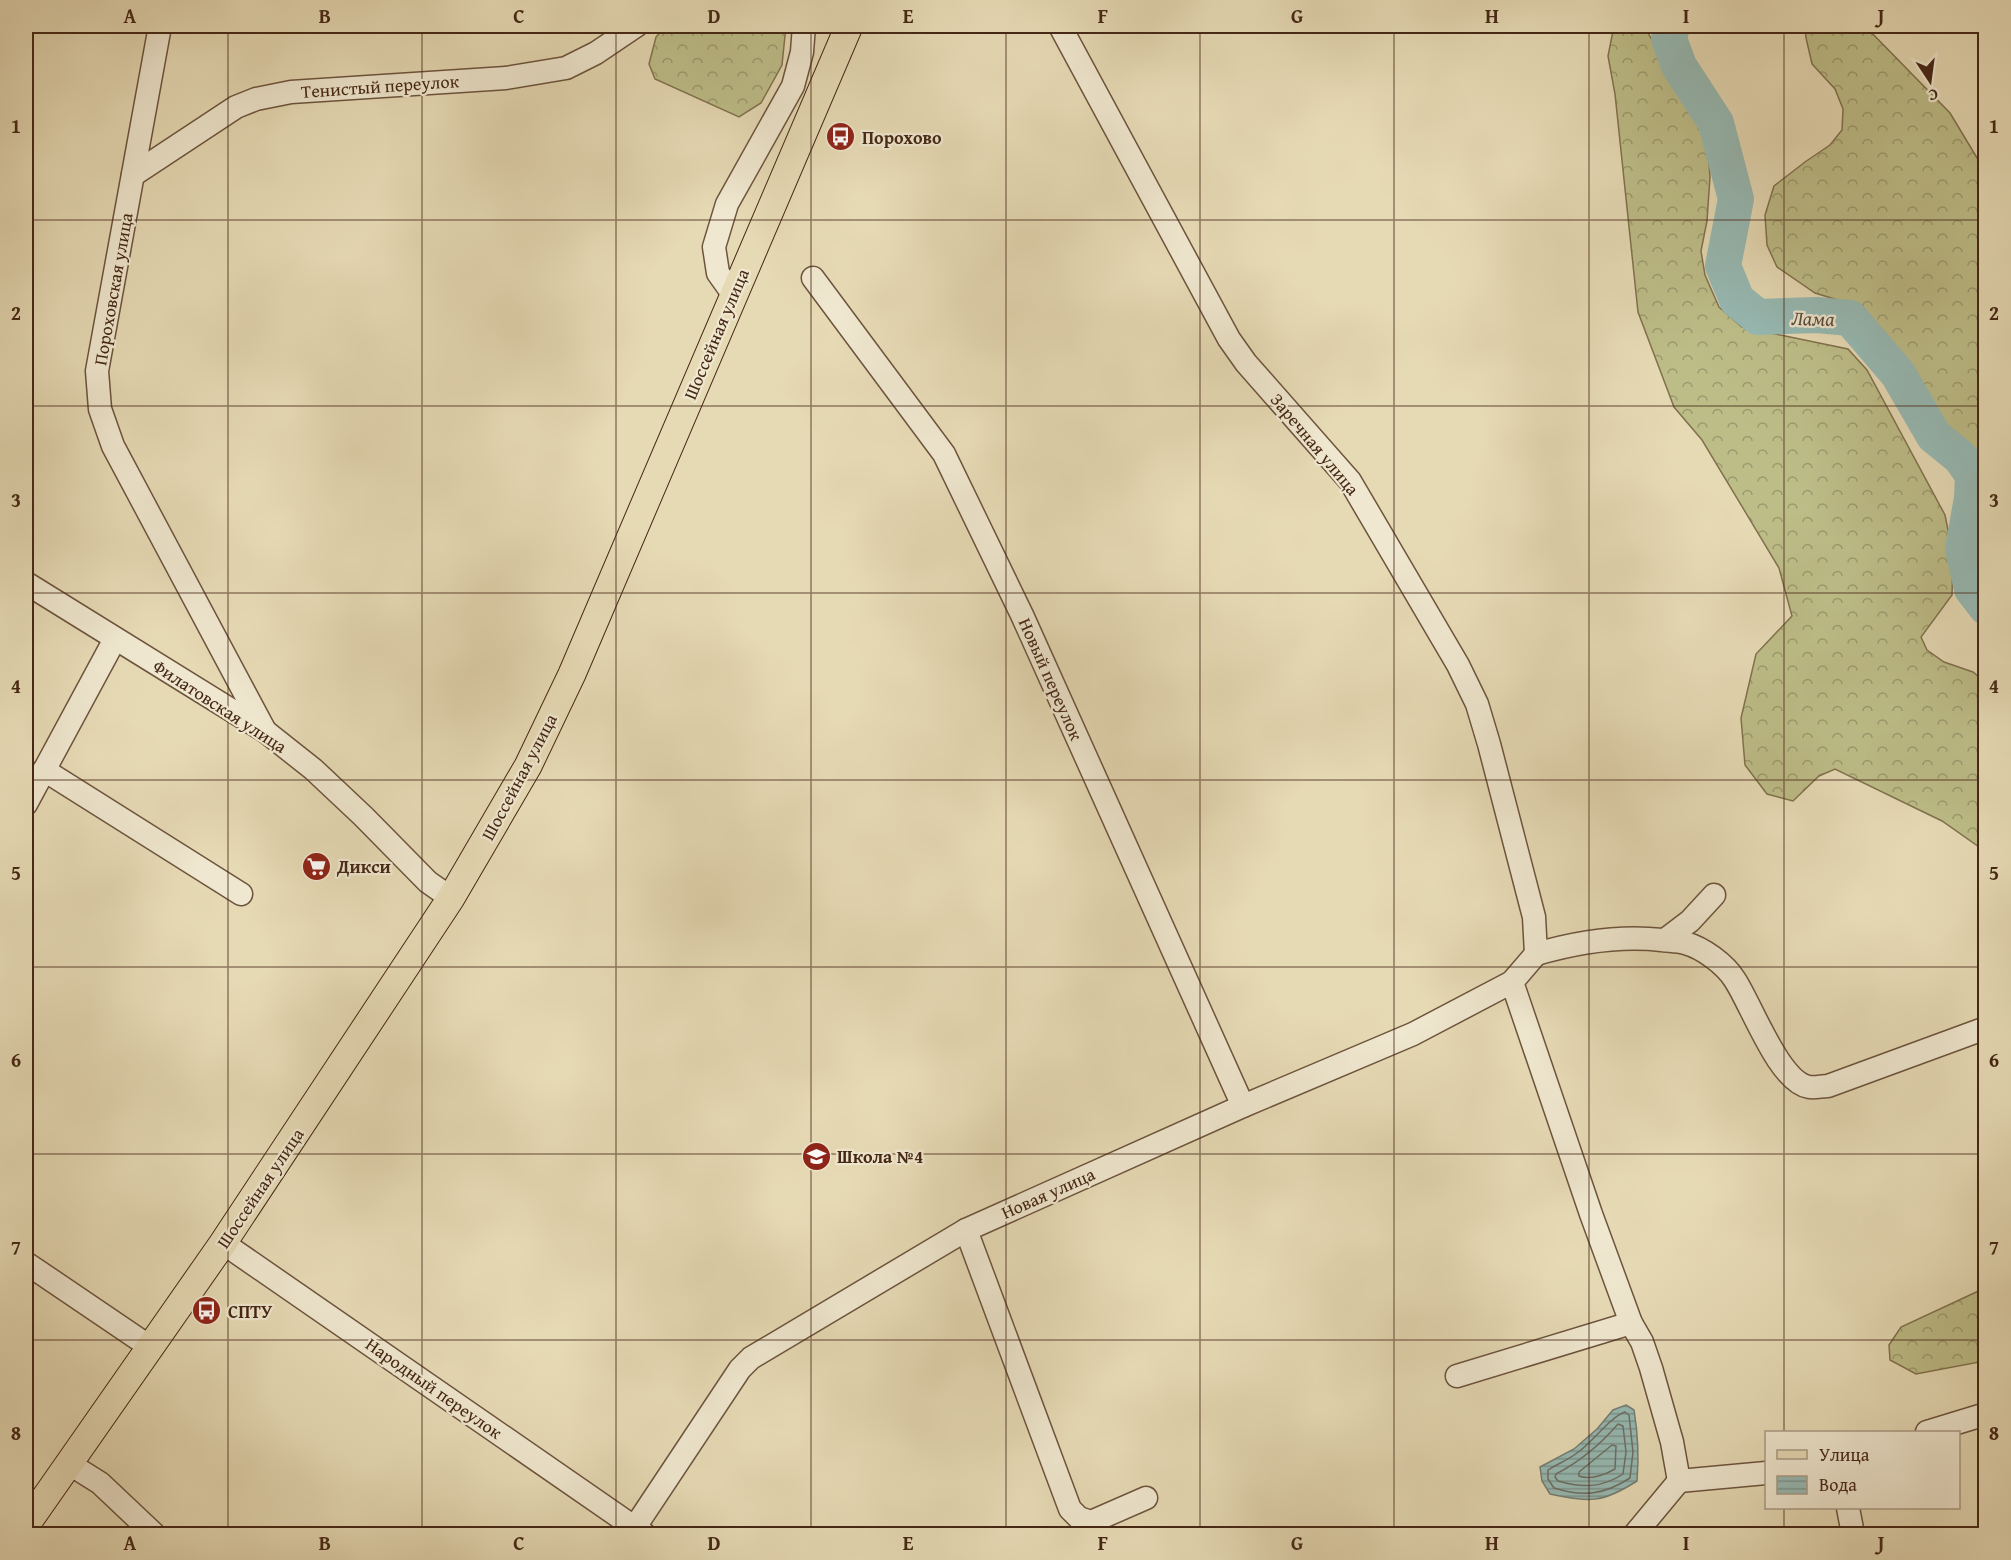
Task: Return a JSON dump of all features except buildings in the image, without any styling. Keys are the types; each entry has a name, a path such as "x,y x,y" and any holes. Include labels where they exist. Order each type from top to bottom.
{"main road":[{"name":"Шоссейная улица","path":"26,1525 223,1243 451,898 528,766 572,674 849,26"}],"street":[{"name":"Пороховская улица","path":"160,26 97,371 100,409 113,446 265,731"},
{"name":"Тенистый переулок","path":"134,175 236,107 256,99 291,92 506,78 566,68 596,53 636,26"},
{"path":"733,294 718,273 714,247 727,204 792,86 802,52 804,26"},
{"name":"Заречная улица","path":"1060,26 1229,339 1246,363 1350,481 1458,665 1477,704 1489,744 1534,917 1536,954"},
{"name":"Новый переулок","path":"813,278 948,463 1027,626 1243,1106"},
{"name":"Филатовская улица","path":"26,583 265,731 313,769 428,882 451,898"},
{"path":"26,804 115,639"},
{"path":"44,770 241,894"},
{"path":"1665,940 1690,921 1714,896"},
{"path":"1536,954 1569,945 1602,940 1648,938 1686,943 1712,957 1734,978 1781,1065 1794,1079 1808,1087 1828,1086 1986,1028"},
{"name":"Новая улица","path":"639,1531 740,1369 751,1358 966,1230 1243,1106 1413,1034 1512,982 1536,954"},
{"path":"1512,982 1591,1214 1651,1368 1672,1442 1679,1481"},
{"path":"966,1230 1070,1509 1079,1518 1091,1521 1146,1498"},
{"name":"Народный переулок","path":"223,1243 639,1531"},
{"path":"26,1263 150,1347"},
{"path":"1457,1376 1632,1323"},
{"path":"1930,1431 1986,1414"},
{"path":"68,1463 100,1484 154,1534"},
{"path":"1635,1534 1679,1481 1765,1473"},
{"path":"1848,1509 1853,1534"}],"green space":[{"path":"666,26 786,26 782,65 761,103 739,117 655,79 649,64 656,37"},
{"path":"1620,26 1644,26 1697,119 1708,148 1710,177 1707,221 1701,251 1705,275 1719,307 1742,327 1848,349 1867,370 1945,515 1953,555 1952,595 1921,637 1927,650 1944,662 1973,672 1985,682 1985,856 1979,847 1942,821 1835,769 1819,776 1793,801 1767,794 1745,765 1741,718 1756,654 1792,616 1779,568 1702,440 1674,407 1638,312 1615,94 1608,56 1613,31"},
{"path":"1805,26 1865,26 1950,113 1985,171 1986,444 1977,455 1966,452 1946,432 1923,392 1869,320 1841,301 1815,293 1777,267 1767,245 1765,215 1774,186 1830,145 1842,130 1843,109 1835,89 1812,64"},
{"path":"1985,1288 1985,1361 1916,1374 1890,1360 1889,1345 1901,1327"}],"water":[{"path":"1626,1405 1634,1410 1638,1454 1637,1481 1614,1494 1595,1499 1575,1499 1550,1494 1542,1481 1540,1467 1574,1449 1597,1429 1613,1410"}],"waterway":[{"name":"Лама","path":"1672,26 1669,39 1679,66 1716,123 1736,199 1723,266 1737,300 1758,317 1817,315 1850,318 1898,374 1934,436 1960,457 1973,475 1972,498 1963,549 1972,589 1986,607"}],"place":[{"name":"Порохово","path":"841,137"},
{"name":"Дикси","path":"316,866"},
{"name":"Школа №4","path":"816,1156"},
{"name":"СПТУ","path":"207,1311"}]}
